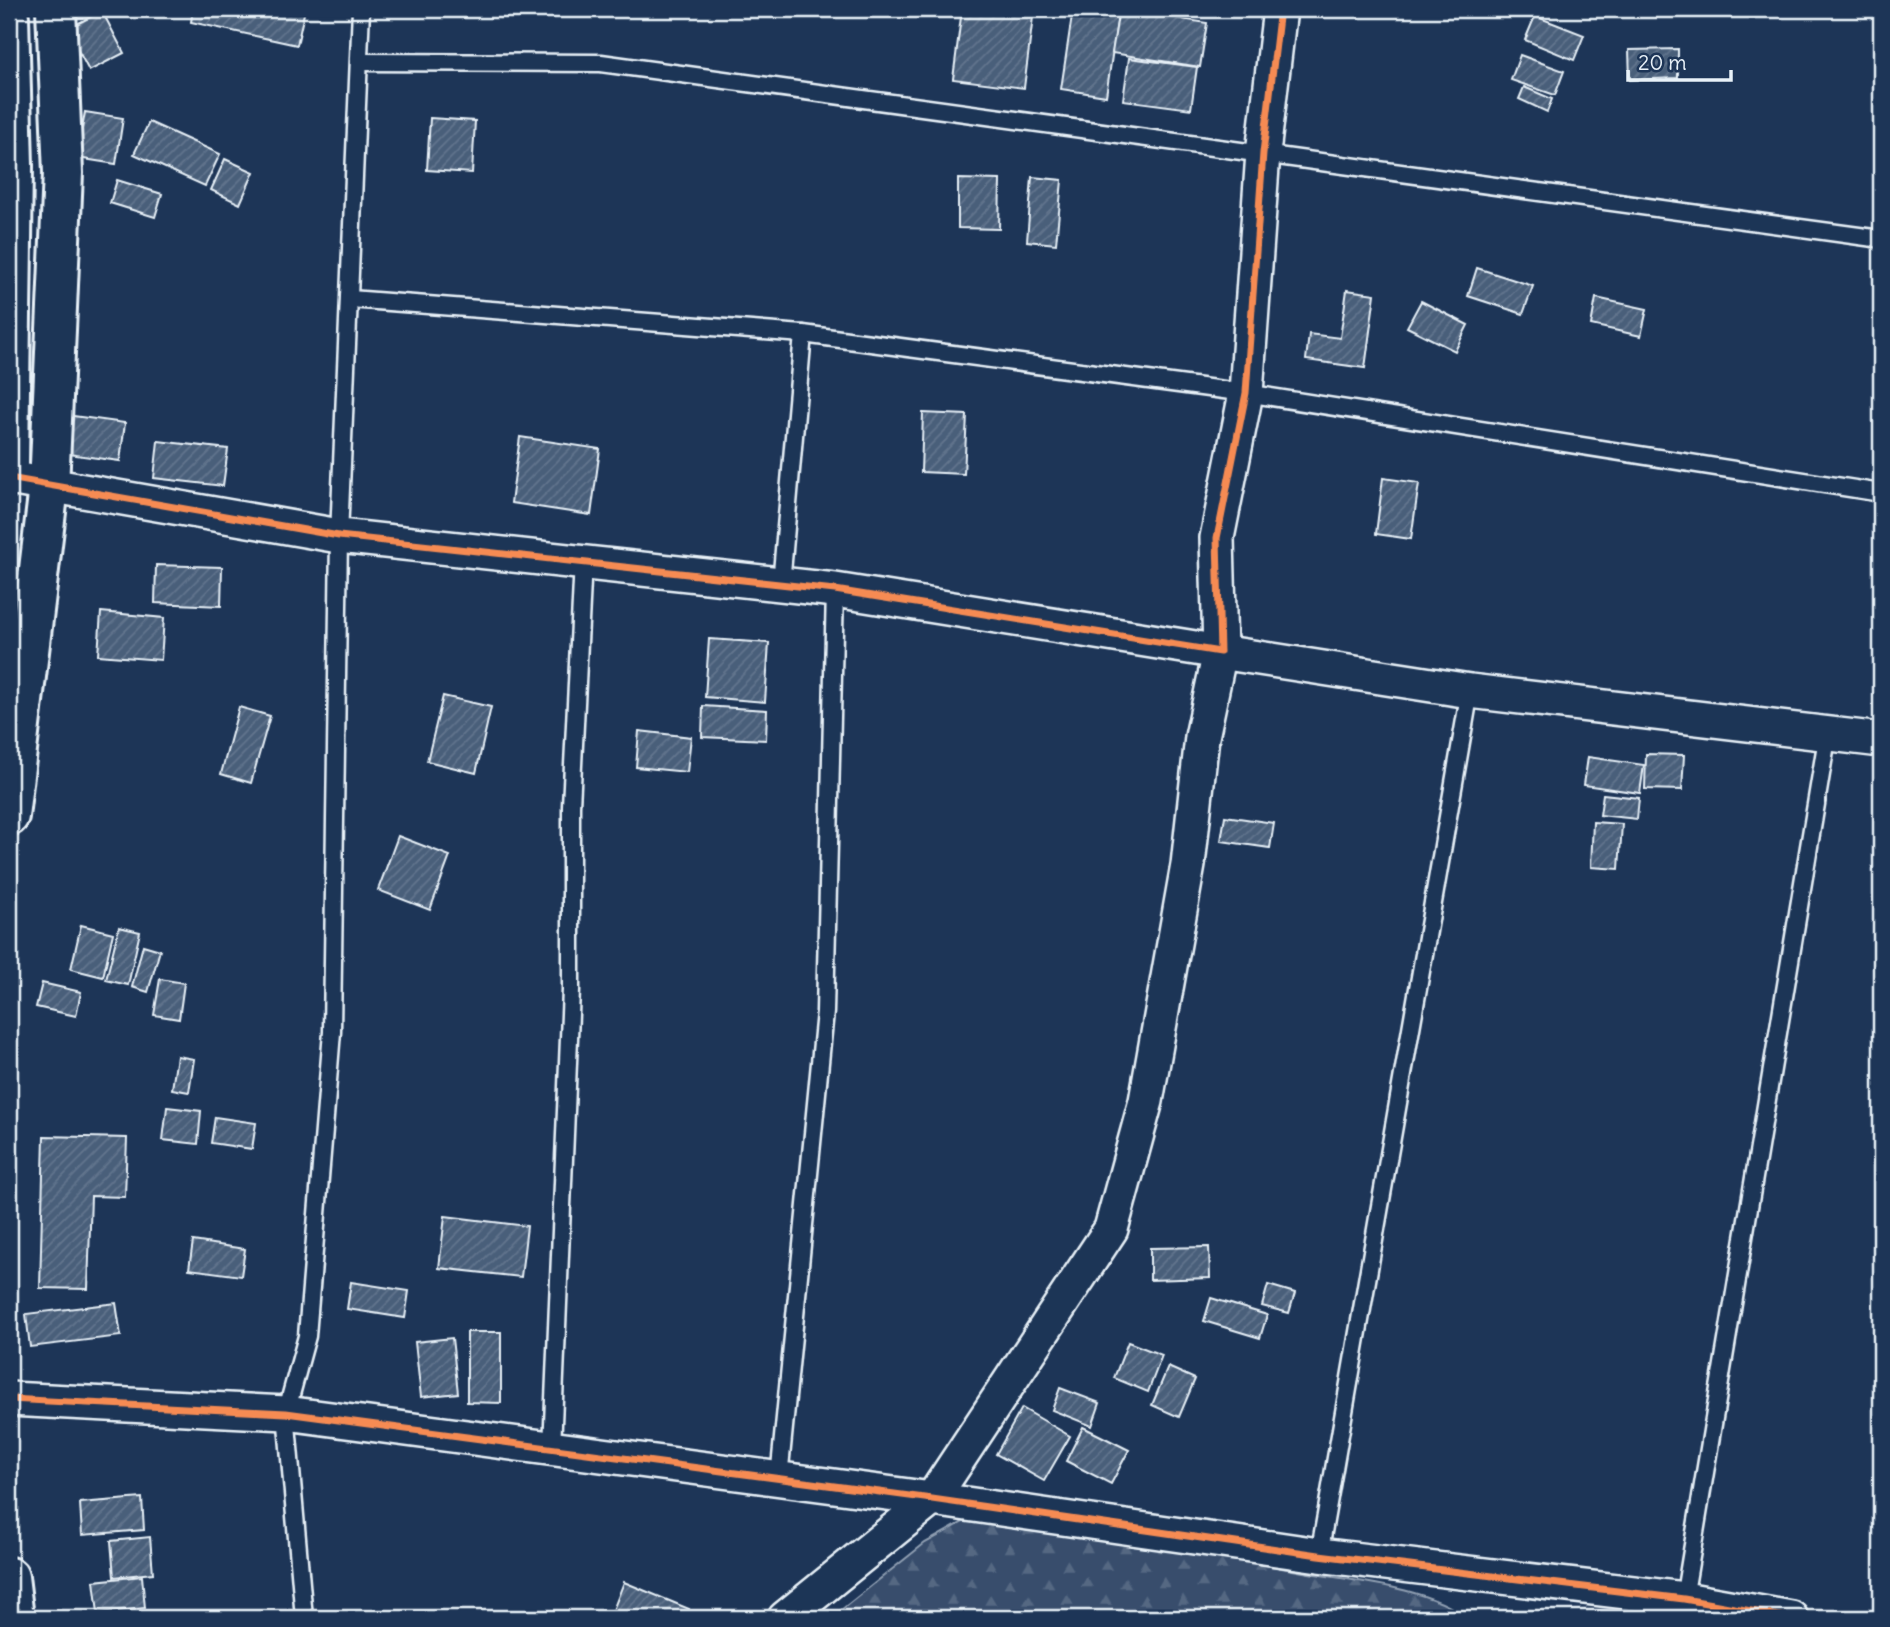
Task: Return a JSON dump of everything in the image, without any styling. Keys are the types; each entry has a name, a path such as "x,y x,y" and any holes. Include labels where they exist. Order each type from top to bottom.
{"main road":[{"path":"9,816 50,487 64,173 56,9"},
{"path":"9,17 13,166 9,464"},
{"path":"9,1577 14,1618"}],"street":[{"path":"785,1618 932,1499 1111,1229 1146,1101 1188,865 1202,737 1220,652 1217,538 1246,393 1263,153 1280,9"},
{"path":"9,478 339,536 835,590 1470,691 1881,740"},
{"path":"9,1399 286,1413 932,1499 1319,1555 1684,1599 1791,1618"}],"lane":[{"path":"304,1618 286,1413 307,1336 332,1032 339,536 361,9"},
{"path":"360,62 601,64 1881,239"},
{"path":"350,299 803,334 1246,393 1881,493"},
{"path":"781,584 803,334"},
{"path":"552,1448 570,990 571,806 583,561"},
{"path":"779,1478 825,1012 835,590"},
{"path":"1319,1555 1470,691"},
{"path":"1684,1599 1828,732"}],"green space":[{"path":"972,1517 1391,1587 1433,1599 1467,1618 831,1618 925,1543"}],"building":[{"path":"193,9 305,9 297,45 191,22"},
{"path":"962,9 1034,9 1024,88 953,79"},
{"path":"1073,9 1119,9 1106,96 1061,89"},
{"path":"1119,9 1207,23 1200,67 1112,53"},
{"path":"102,11 124,53 89,71 67,29"},
{"path":"1535,16 1584,35 1574,60 1525,40"},
{"path":"1678,49 1678,78 1630,80 1629,50"},
{"path":"1520,55 1564,71 1555,95 1511,80"},
{"path":"1129,58 1197,67 1191,109 1123,100"},
{"path":"1524,87 1552,99 1547,112 1519,99"},
{"path":"85,112 123,118 116,164 77,158"},
{"path":"430,118 475,121 472,173 427,170"},
{"path":"149,122 220,154 205,186 134,154"},
{"path":"225,159 254,172 240,204 211,190"},
{"path":"1032,177 1062,180 1056,244 1027,241"},
{"path":"958,179 1000,180 999,229 958,228"},
{"path":"117,180 162,194 155,217 110,203"},
{"path":"1477,268 1533,286 1523,314 1468,296"},
{"path":"1347,290 1375,294 1365,368 1306,360 1309,334 1340,338"},
{"path":"1596,298 1647,309 1641,336 1591,325"},
{"path":"1421,301 1468,325 1455,351 1407,327"},
{"path":"923,413 967,415 964,474 921,472"},
{"path":"66,415 125,423 120,461 61,453"},
{"path":"520,437 600,449 591,515 511,503"},
{"path":"158,441 228,449 223,486 154,478"},
{"path":"1383,478 1419,483 1411,539 1376,534"},
{"path":"156,565 222,567 221,606 155,603"},
{"path":"101,612 164,618 161,660 98,655"},
{"path":"709,639 769,643 765,702 705,697"},
{"path":"443,696 491,707 476,773 427,761"},
{"path":"703,706 767,710 766,740 702,737"},
{"path":"239,707 270,716 251,783 221,774"},
{"path":"639,731 691,737 687,772 636,767"},
{"path":"1646,754 1684,755 1682,790 1645,789"},
{"path":"1588,757 1644,765 1640,793 1584,785"},
{"path":"1603,794 1639,798 1637,819 1600,815"},
{"path":"1225,816 1274,823 1270,848 1221,841"},
{"path":"1593,822 1622,824 1619,869 1591,867"},
{"path":"398,836 450,856 430,910 378,890"},
{"path":"81,925 113,933 103,977 71,969"},
{"path":"119,927 140,932 128,985 106,980"},
{"path":"143,945 160,950 148,992 132,987"},
{"path":"160,979 184,983 179,1019 154,1015"},
{"path":"42,983 81,992 76,1016 36,1007"},
{"path":"177,1056 194,1059 189,1092 172,1089"},
{"path":"167,1107 201,1111 198,1144 163,1140"},
{"path":"215,1117 256,1123 252,1149 211,1143"},
{"path":"44,1136 127,1138 125,1197 91,1196 88,1289 40,1288"},
{"path":"445,1216 527,1226 521,1277 439,1268"},
{"path":"193,1241 245,1249 241,1276 189,1269"},
{"path":"1209,1247 1210,1278 1150,1280 1150,1248"},
{"path":"351,1282 409,1291 405,1318 347,1309"},
{"path":"1268,1285 1295,1293 1289,1313 1262,1306"},
{"path":"1211,1298 1267,1315 1260,1338 1204,1321"},
{"path":"116,1303 121,1336 30,1347 26,1314"},
{"path":"467,1332 501,1332 501,1403 467,1402"},
{"path":"452,1338 458,1393 421,1397 415,1342"},
{"path":"1128,1342 1162,1355 1148,1392 1114,1378"},
{"path":"1168,1367 1195,1379 1179,1417 1152,1405"},
{"path":"1060,1388 1100,1403 1092,1426 1052,1410"},
{"path":"1022,1408 1070,1436 1044,1481 996,1454"},
{"path":"1083,1427 1129,1450 1111,1484 1066,1461"},
{"path":"142,1498 144,1530 82,1535 80,1503"},
{"path":"150,1537 153,1573 114,1577 111,1541"},
{"path":"142,1576 145,1608 98,1613 94,1581"},
{"path":"624,1582 689,1609 685,1618 610,1618"}],"cycle path":[{"path":"9,478 339,536 835,590 1220,652 1217,538 1246,393 1263,153 1280,9"},
{"path":"9,1399 286,1413 932,1499 1319,1555 1684,1599 1791,1618"}]}
